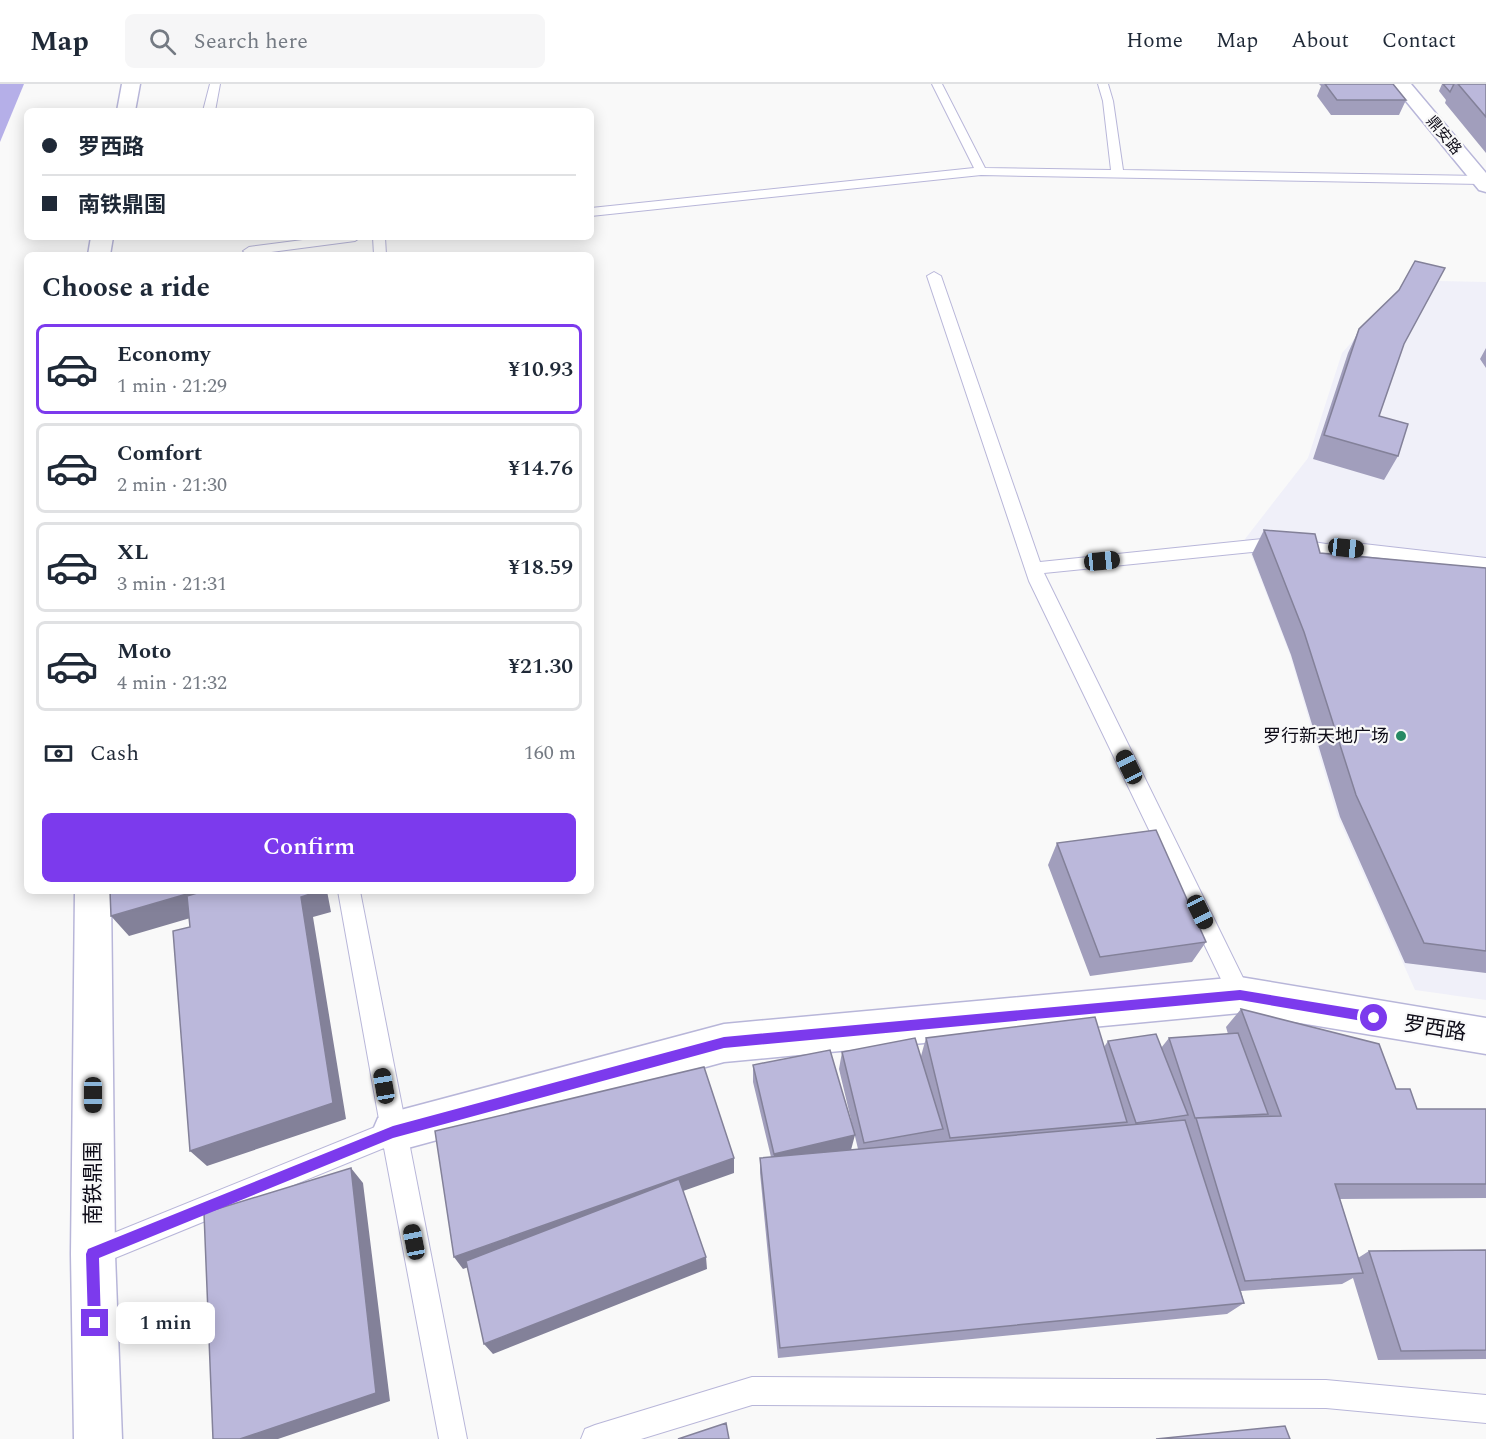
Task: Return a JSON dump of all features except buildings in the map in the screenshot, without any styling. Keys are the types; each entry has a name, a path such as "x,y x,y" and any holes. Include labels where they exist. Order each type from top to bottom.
{"street":[{"path":"127,108 131,84"},
{"name":"鼎安路","path":"1401,84 1484,182"},
{"name":"南铁鼎围","path":"93,894 93,1254 98,1439"},
{"name":"罗西路","path":"393,1132 724,1043 1240,995 1486,1036"}],"lane":[{"path":"210,108 215,84"},
{"path":"937,84 981,171"},
{"path":"1103,84 1108,101 1117,173"},
{"path":"594,212 981,171 1484,182"},
{"path":"257,252 335,240"},
{"path":"934,276 1034,568 1240,995"},
{"path":"1034,568 1282,543 1326,550 1346,548 1486,564"},
{"path":"1325,579 1317,561 1326,550"},
{"path":"350,894 453,1439"},
{"name":"罗西路","path":"93,1254 393,1132"},
{"path":"595,1439 752,1391 1326,1394 1486,1409"}],"shaded area":[{"path":"0,84 24,84 0,142"},
{"name":"罗行新天地广场","path":"1439,281 1486,282 1486,1000 1415,990 1337,815 1290,655 1245,539 1308,458 1342,353 1403,284"}],"place":[{"name":"罗行新天地广场","path":"1401,736"}],"route":[{"path":"95,1323 93,1254 393,1132 724,1043 1240,995 1374,1018"}]}
